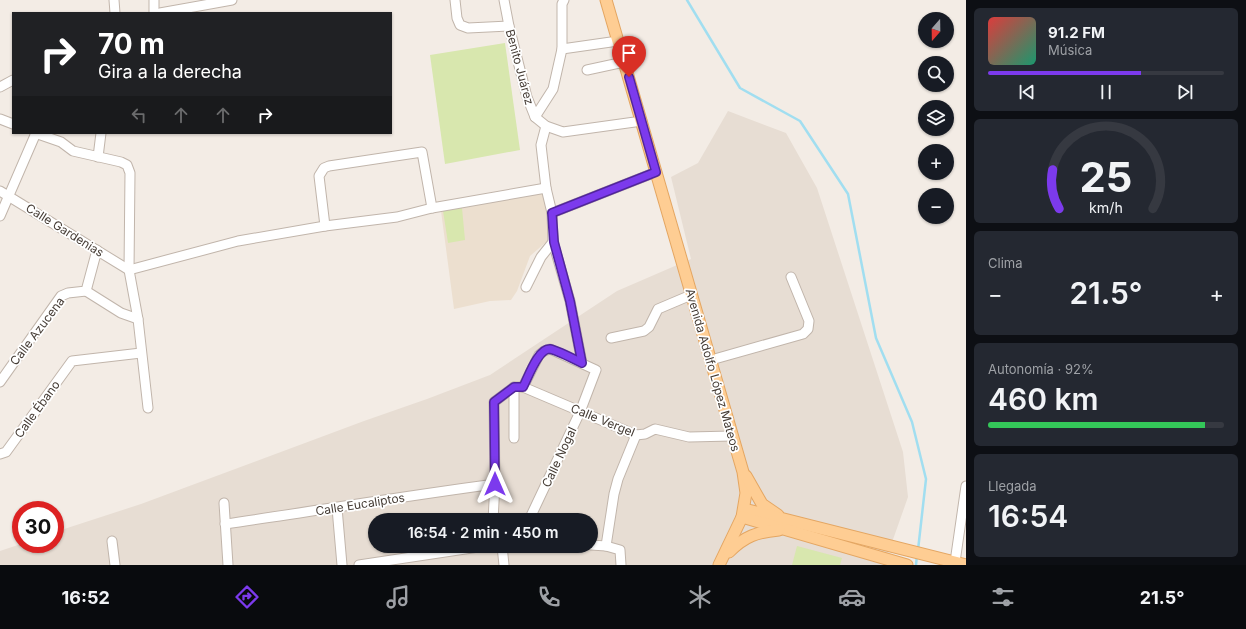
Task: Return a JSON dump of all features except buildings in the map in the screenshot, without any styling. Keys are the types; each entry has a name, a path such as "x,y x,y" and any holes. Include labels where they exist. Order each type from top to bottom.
{"main road":[{"name":"Avenida Adolfo López Mateos","path":"606,0 743,472 746,493 743,513 720,562"},
{"path":"743,472 762,504 795,527 884,560 907,565"},
{"path":"743,513 795,527 888,545 961,563"},
{"path":"720,562 738,543 752,535 795,527"}],"street":[{"path":"114,0 115,12"},
{"path":"154,0 154,12"},
{"path":"166,12 232,0"},
{"path":"455,0 457,18 460,25 468,28 509,26"},
{"name":"Benito Juárez","path":"504,0 526,97 535,117 546,126 563,132 642,122"},
{"path":"535,117 553,89 562,49 562,4 564,0"},
{"path":"562,49 618,42"},
{"path":"587,70 624,62"},
{"path":"0,87 12,81"},
{"path":"0,119 12,124"},
{"path":"546,126 541,145 546,188 552,213 554,242 570,301 582,363"},
{"path":"0,216 36,134"},
{"path":"39,134 61,142 74,151 128,165 130,173 129,270 138,319 148,408"},
{"path":"98,157 101,134"},
{"path":"325,226 320,176 324,168 329,166 422,152 432,208"},
{"path":"552,213 656,172"},
{"path":"129,270 238,241 325,226 397,218 432,208 546,188"},
{"name":"Calle Gardenias","path":"0,190 129,270"},
{"path":"526,287 541,257 554,242"},
{"path":"97,250 86,291 120,313 138,319"},
{"path":"711,360 803,334 808,329 809,322 791,277"},
{"name":"Calle Azucena","path":"0,382 61,296 68,293 86,291"},
{"path":"611,338 644,332 649,327 658,309 691,295"},
{"path":"493,513 495,484 494,402 518,387 539,355 544,351 550,349 582,363"},
{"name":"Calle Ébano","path":"0,454 6,452 72,361 141,353"},
{"name":"Calle Nogal","path":"532,513 580,412 596,370 582,363"},
{"path":"514,438 518,387"},
{"name":"Calle Vergel","path":"518,387 636,436 645,434 655,429 689,437 732,436"},
{"path":"606,546 614,494 618,479 636,436"},
{"name":"Calle Eucaliptos","path":"225,524 337,508 424,493 495,484"},
{"path":"961,563 966,486"},
{"path":"224,503 228,565"},
{"path":"337,508 342,565"},
{"path":"112,541 115,565"},
{"path":"598,545 620,550 621,565"},
{"path":"359,565 439,553"},
{"path":"503,553 504,565"}],"shaded area":[{"path":"728,111 786,133 817,188 903,452 908,497 884,565 0,565 0,551 12,547 12,553 64,553 64,529 141,504 490,375 617,291 691,259 671,177 698,163"},
{"path":"543,191 552,237 530,256 517,291 511,300 490,301 454,309 441,211"}],"green space":[{"path":"505,43 520,150 445,164 430,55"},
{"path":"462,208 465,240 448,243 443,211"},
{"path":"797,546 842,558 840,565 792,565"}],"waterway":[{"path":"687,0 740,88 800,121 848,194 876,338 912,422 926,479 918,550"},
{"path":"916,565 917,555"}],"route":[{"path":"495,484 494,402 514,387 523,387 539,355 544,351 550,349 582,363 570,301 554,242 552,213 656,172 629,77"}]}
